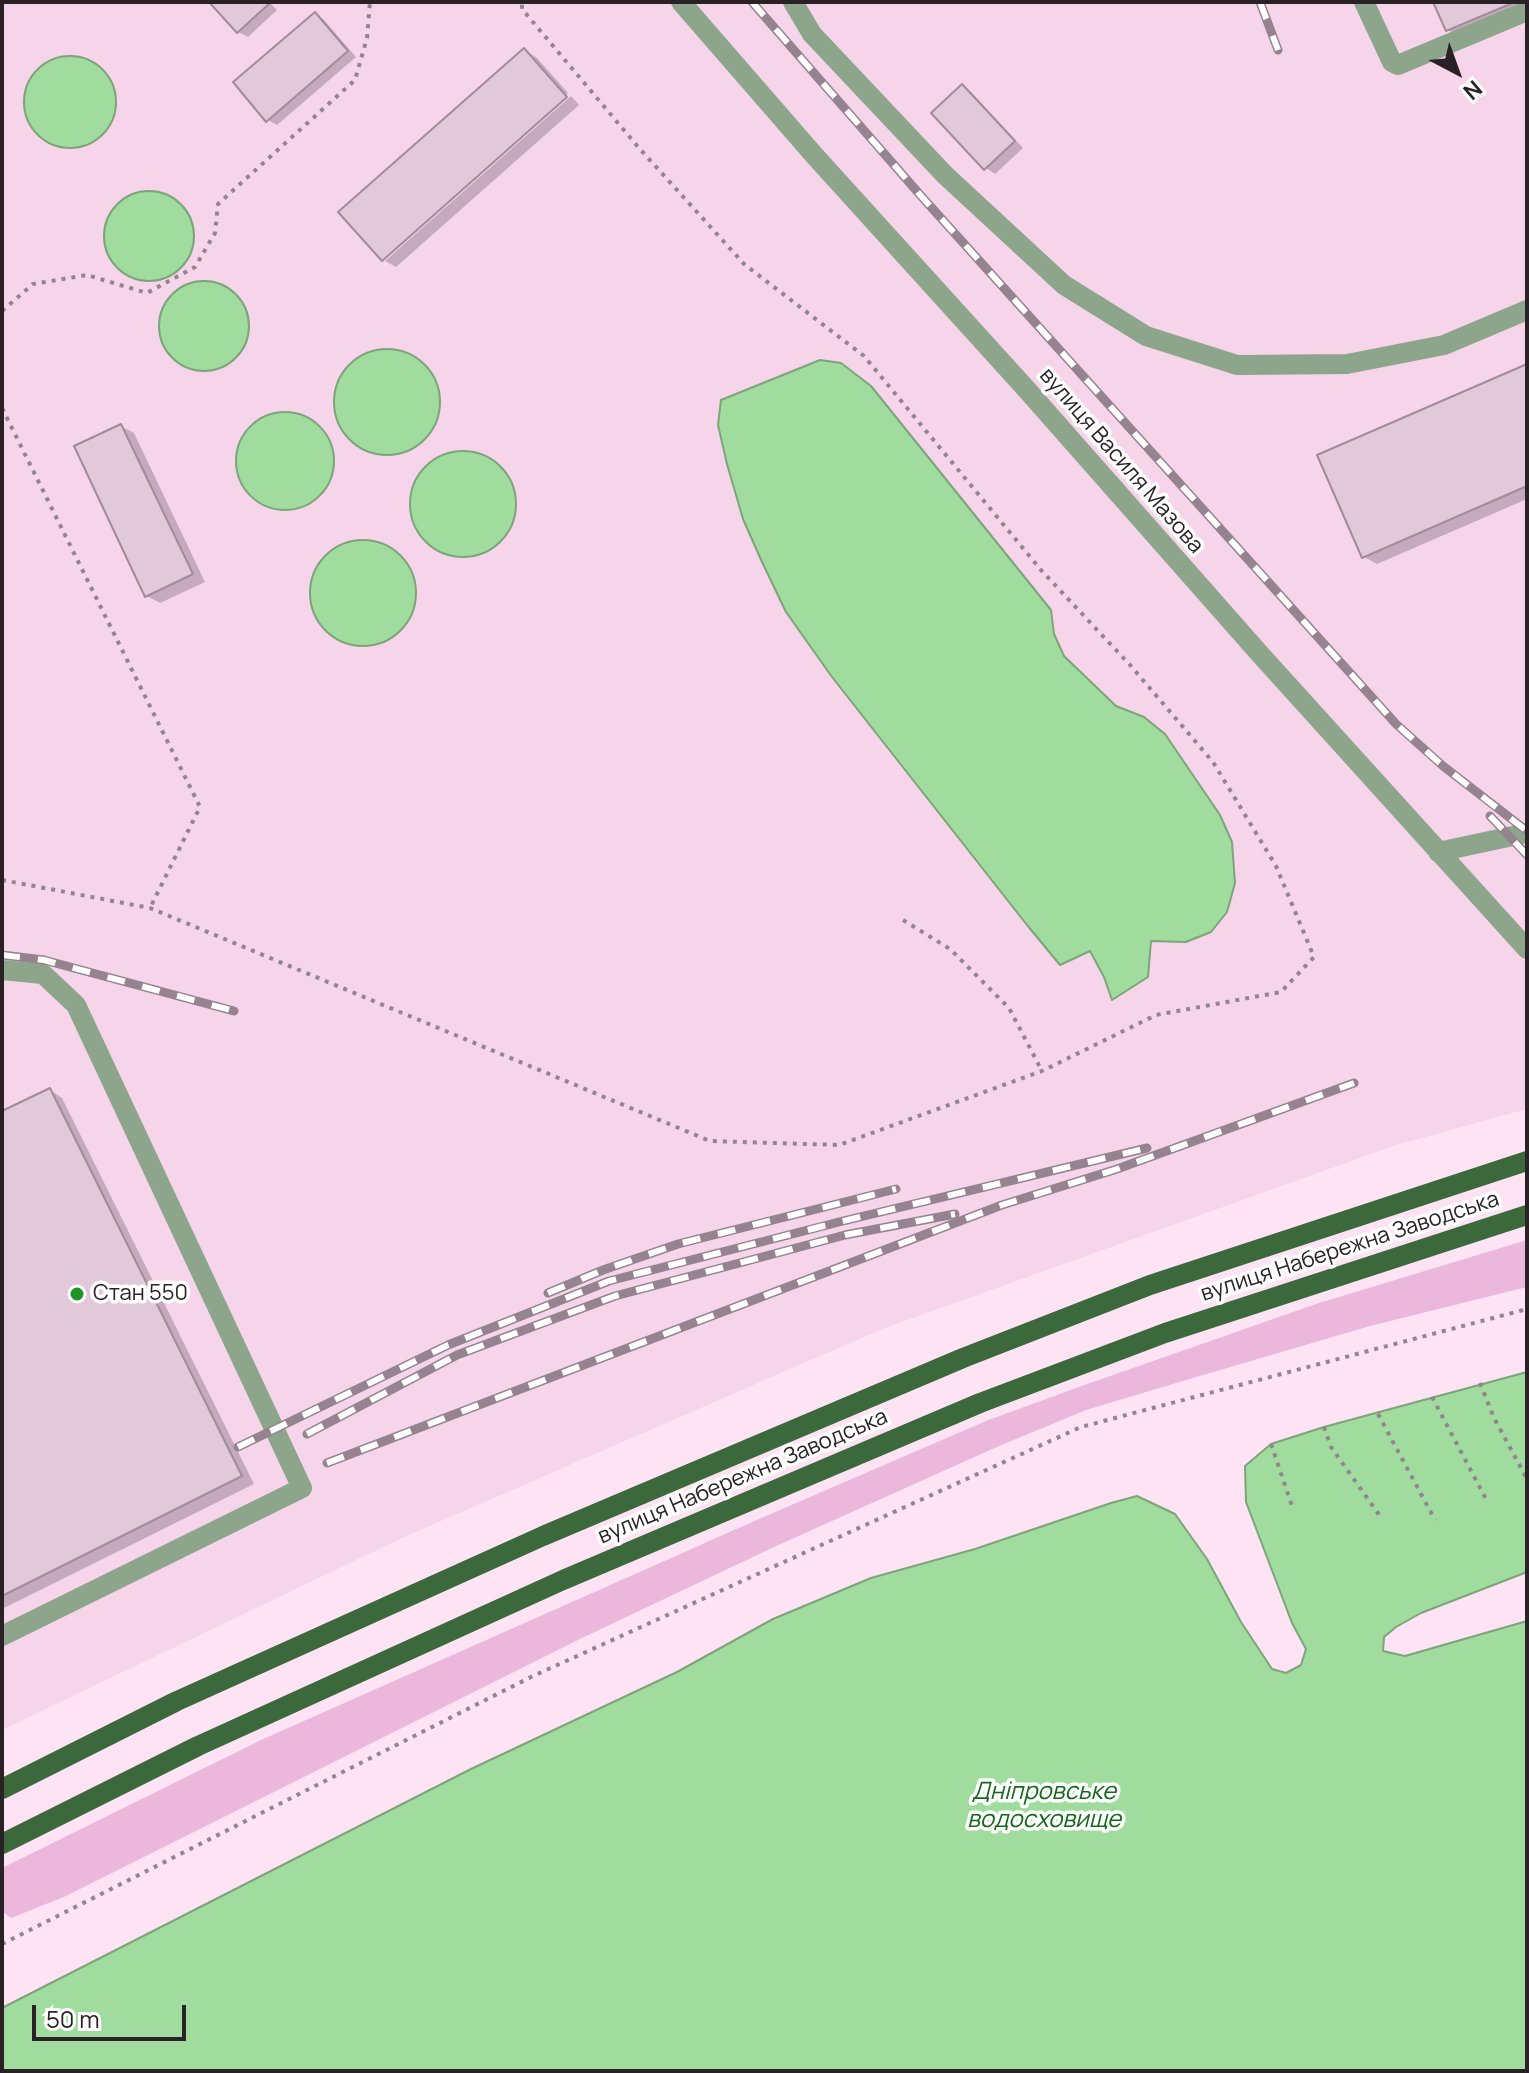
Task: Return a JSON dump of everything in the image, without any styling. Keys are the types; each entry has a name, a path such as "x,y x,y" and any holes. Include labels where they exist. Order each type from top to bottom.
{"main road":[{"name":"вулиця Набережна Заводська","path":"2,1789 177,1701 529,1542 948,1364 1150,1285 1527,1161"},
{"name":"вулиця Набережна Заводська","path":"2,1844 198,1746 563,1580 980,1403 1165,1333 1527,1215"}],"street":[{"name":"вулиця Василя Мазова","path":"681,2 814,155 1527,949"},
{"path":"793,2 812,34 945,175 1064,285 1146,336 1237,365 1347,364 1444,345 1527,310"},
{"path":"1364,2 1392,62 1398,65 1527,11"},
{"path":"1438,852 1527,833"},
{"path":"2,970 43,974 76,1005 302,1488 2,1636"}],"path":[{"path":"2,311 33,284 87,275 147,293 195,267 215,233 218,204 355,80 367,38 370,2"},
{"path":"2,880 150,908 710,1141 839,1145 1042,1071 1156,1015 1281,992 1314,957 1276,866 1213,762 1130,665 1041,570 864,356 744,264 639,148 522,9 522,2"},
{"path":"2,408 200,807 150,908"},
{"path":"903,920 950,949 1009,1008 1042,1071"},
{"path":"2,1944 531,1677 1081,1427 1527,1309"},
{"path":"1480,1383 1494,1418 1527,1479"},
{"path":"1432,1397 1486,1499"},
{"path":"1378,1414 1435,1520"},
{"path":"1324,1427 1331,1447 1380,1516"},
{"path":"1271,1444 1293,1509"}],"shaded area":[{"path":"2,2 1527,2 1527,1109 1396,1145 882,1329 402,1538 2,1730"},
{"path":"1527,1240 1527,1287 1370,1326 1086,1410 774,1547 582,1638 66,1896 11,1918 2,1911 2,1868 261,1740 759,1519 986,1421 1076,1388 1319,1303"}],"water":[{"path":"70,56 87,60 102,70 112,85 116,102 112,119 102,134 87,144 70,148 53,144 38,134 28,119 24,102 28,85 38,70 53,60"},
{"path":"140,191 158,191 174,198 187,211 194,227 194,245 187,261 174,274 158,281 140,281 124,274 111,261 104,245 104,227 111,211 124,198"},
{"path":"195,281 213,281 229,288 242,301 249,317 249,335 242,351 229,364 213,371 195,371 179,364 166,351 159,335 159,317 166,301 179,288"},
{"path":"387,349 407,353 424,365 436,382 440,402 436,422 424,439 407,451 387,455 367,451 350,439 338,422 334,402 338,382 350,365 367,353"},
{"path":"820,360 841,363 871,386 1051,610 1054,634 1064,656 1116,706 1144,717 1165,734 1220,815 1232,842 1235,883 1227,912 1211,932 1186,942 1151,941 1148,977 1112,1000 1090,951 1060,965 1027,925 832,677 786,612 762,562 743,519 727,464 718,425 721,400"},
{"path":"285,412 304,416 320,426 330,442 334,461 330,480 320,496 304,506 285,510 266,506 250,496 240,480 236,461 240,442 250,426 266,416"},
{"path":"463,451 483,455 500,467 512,484 516,504 512,524 500,541 483,553 463,557 443,553 426,541 414,524 410,504 414,484 426,467 443,455"},
{"path":"363,540 383,544 400,556 412,573 416,593 412,613 400,630 383,642 363,646 343,642 326,630 314,613 310,593 314,573 326,556 343,544"},
{"name":"Дніпровське водосховище","path":"1527,1372 1527,1572 1421,1613 1384,1637 1383,1651 1405,1656 1527,1621 1527,2071 2,2071 2,2008 471,1769 677,1672 773,1619 871,1578 975,1549 1111,1503 1137,1496 1175,1514 1207,1559 1241,1622 1272,1669 1286,1673 1301,1665 1306,1649 1292,1623 1246,1502 1245,1466 1271,1444"}],"building":[{"path":"209,2 271,2 237,33"},
{"path":"1433,2 1515,2 1446,31"},
{"path":"315,12 348,51 266,122 233,82"},
{"path":"524,48 567,97 382,261 338,212"},
{"path":"962,84 1015,141 984,170 931,113"},
{"path":"1527,364 1527,486 1362,558 1317,455"},
{"path":"121,424 193,574 145,597 74,446"},
{"name":"Стан 550","path":"50,1088 242,1476 2,1596 2,1111"}],"railway":[{"path":"752,2 922,197 1396,724 1443,766 1527,831"},
{"path":"1260,2 1278,50"},
{"path":"1490,816 1527,855"},
{"path":"2,955 44,960 234,1011"},
{"path":"327,1463 1002,1205 1117,1169 1354,1083"},
{"path":"238,1447 448,1345 609,1281 1147,1148"},
{"path":"548,1293 678,1244 896,1189"},
{"path":"307,1434 457,1355 615,1296 845,1235 955,1214"}],"place":[{"name":"Стан 550","path":"77,1294"}]}
